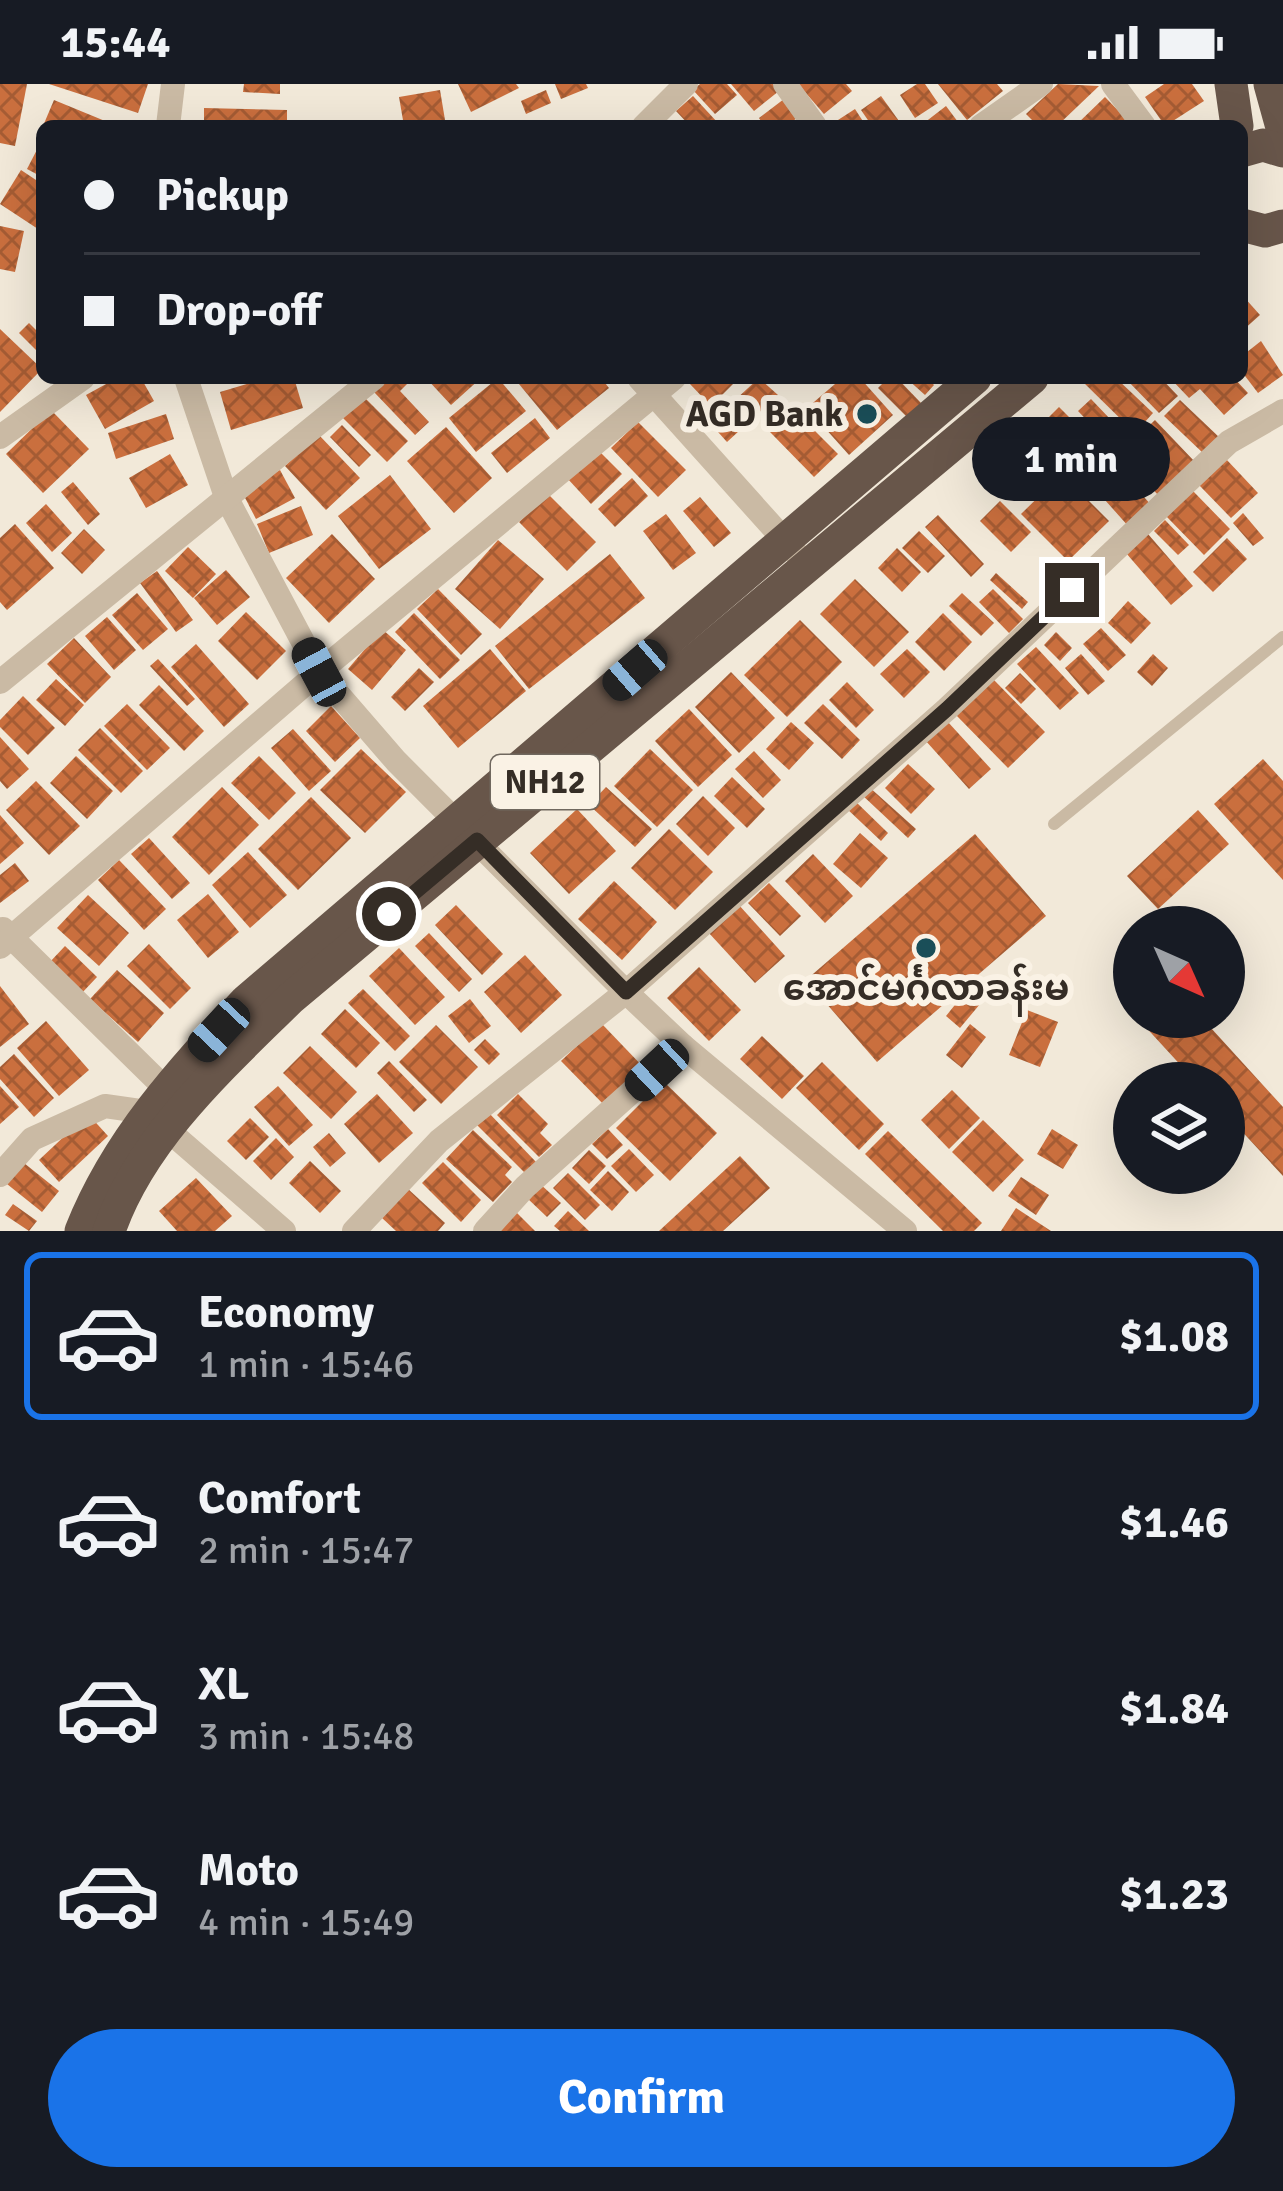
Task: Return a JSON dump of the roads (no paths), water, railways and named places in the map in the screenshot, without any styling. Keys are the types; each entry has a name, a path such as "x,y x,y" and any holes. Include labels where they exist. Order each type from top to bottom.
{"highway":[{"path":"1231,84 1236,120"},
{"path":"1248,149 1263,145 1283,151"},
{"name":"NH12","path":"796,553 969,384"},
{"name":"NH12","path":"81,1231 131,1133 209,1078 468,830 796,553 1023,384"},
{"name":"NH12","path":"109,1231 151,1153 166,1110"}],"street":[{"path":"169,120 173,84"},
{"path":"650,120 686,84"},
{"path":"785,84 811,120"},
{"path":"990,120 1041,84"},
{"path":"1113,84 1140,120"},
{"path":"0,437 75,384"},
{"path":"187,384 226,497 319,672 396,761 626,992 683,1046 905,1231"},
{"path":"0,682 367,384"},
{"path":"284,1231 4,937 647,387 796,553"},
{"path":"354,1231 440,1141 626,992 947,709 1229,442 1283,411"},
{"path":"485,1231 525,1187 683,1046"},
{"path":"0,1175 32,1139 104,1106 166,1110"}],"lane":[{"path":"1054,824 1283,638"}],"place":[{"name":"AGD Bank","path":"867,414"},
{"name":"အောင်မင်္ဂလာခန်းမ","path":"926,948"}]}
